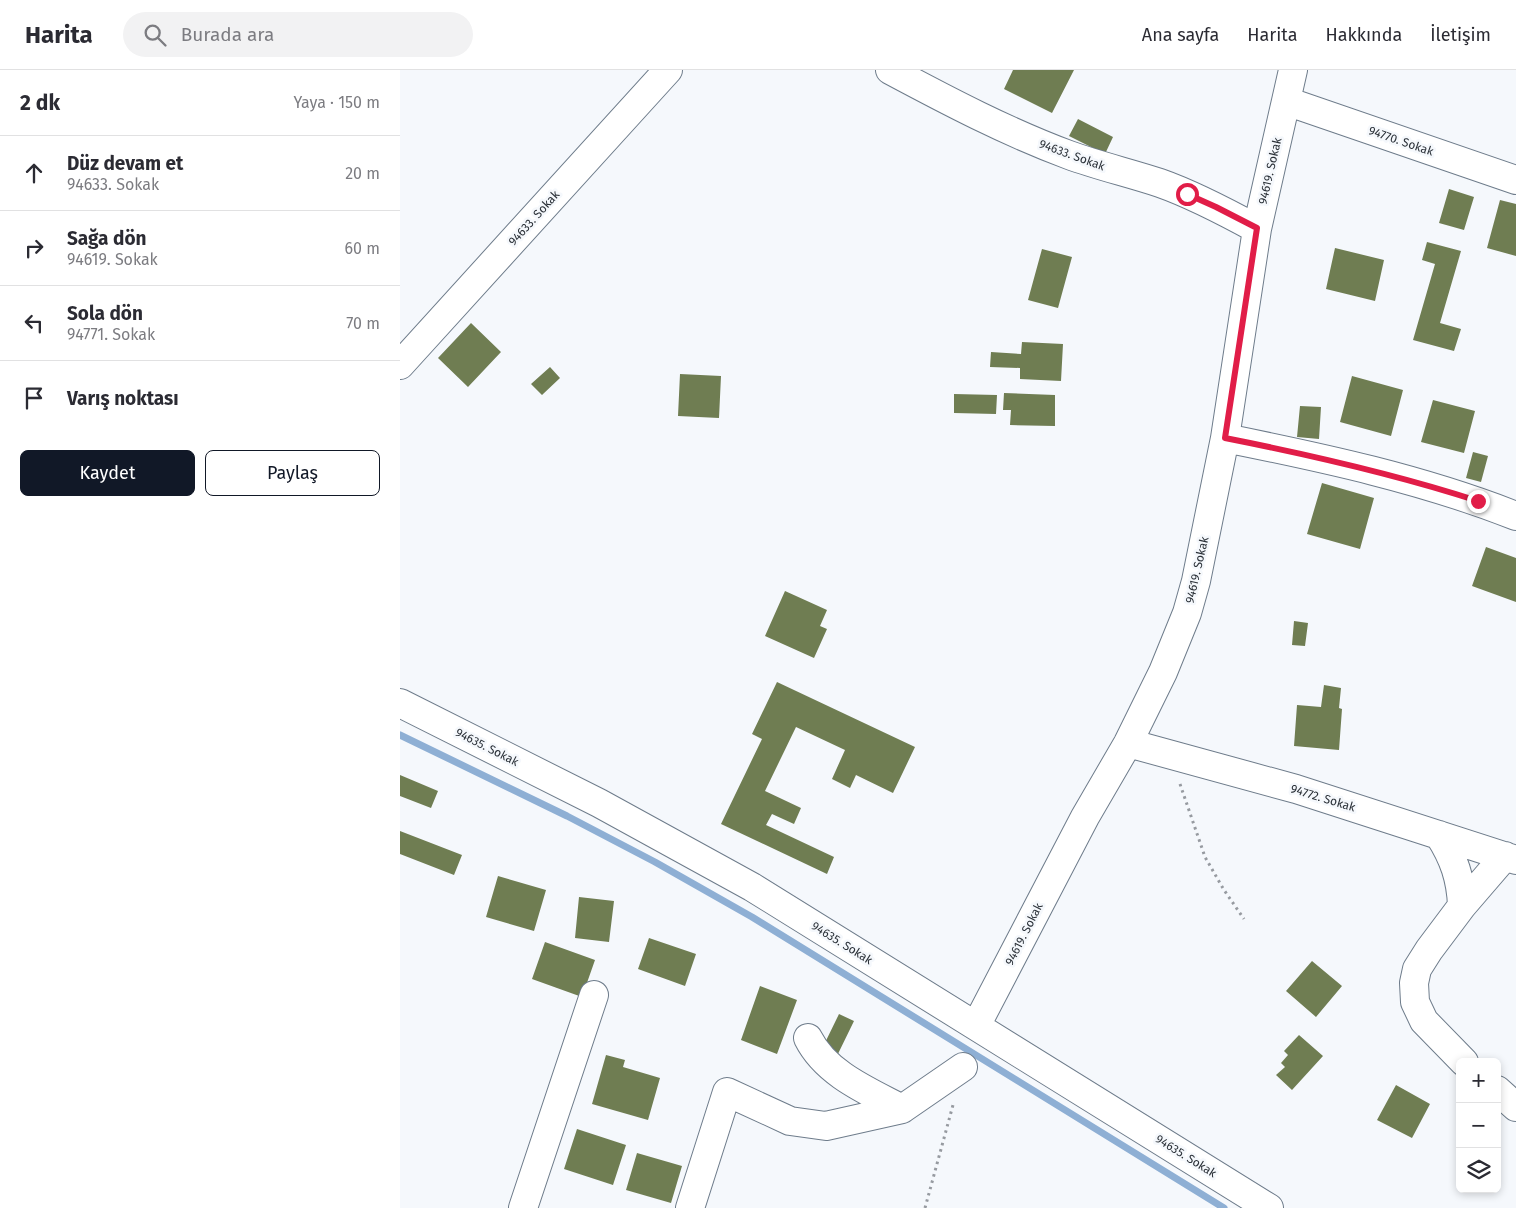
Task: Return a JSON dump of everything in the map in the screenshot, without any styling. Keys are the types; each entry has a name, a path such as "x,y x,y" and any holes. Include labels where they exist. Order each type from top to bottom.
{"street":[{"name":"94633. Sokak","path":"400,365 668,70"},
{"name":"94633. Sokak","path":"890,70 943,98 1019,134 1070,155 1160,183 1216,207 1257,228"},
{"name":"94619. Sokak","path":"976,1026 1085,817 1128,743 1164,672 1187,613 1196,581 1225,438 1257,228 1293,70"},
{"name":"94770. Sokak","path":"1286,101 1516,180"},
{"path":"1225,438 1324,458 1418,482 1478,501 1516,516"},
{"name":"94635. Sokak","path":"400,703 599,803 736,878 1268,1208"},
{"name":"94772. Sokak","path":"1128,743 1296,789 1511,858"},
{"path":"1439,835 1451,853 1457,870 1462,906"},
{"path":"1460,1058 1424,1021 1415,1002 1414,983 1417,969 1462,906 1511,858"},
{"path":"523,1208 594,995"},
{"path":"808,1038 814,1050 824,1062 856,1085 902,1109"},
{"path":"690,1208 727,1092 790,1121 826,1126 902,1109 963,1067"},
{"path":"1501,1094 1516,1107"}],"path":[{"path":"1170,755 1205,857 1224,890 1244,918"},
{"path":"925,1208 953,1104"}],"building":[{"path":"1013,70 1074,70 1052,113 1004,89"},
{"path":"1078,119 1113,137 1105,154 1069,136"},
{"path":"1449,189 1474,197 1464,230 1439,223"},
{"path":"1500,200 1516,204 1516,256 1487,248"},
{"path":"1427,242 1461,251 1440,323 1461,329 1454,351 1413,340 1435,264 1422,260"},
{"path":"1335,248 1384,260 1375,301 1326,289"},
{"path":"1042,249 1072,257 1058,308 1028,300"},
{"path":"471,323 501,352 468,387 438,358"},
{"path":"1022,342 1063,344 1061,381 1020,379 1020,368 990,367 991,352 1021,354"},
{"path":"550,367 560,378 542,395 531,384"},
{"path":"680,374 721,376 719,418 678,416"},
{"path":"1352,376 1403,390 1391,436 1340,422"},
{"path":"1004,393 1055,395 1055,426 1010,425 1011,410 1003,410"},
{"path":"954,394 997,395 996,414 954,413"},
{"path":"1433,400 1475,411 1464,453 1421,442"},
{"path":"1300,406 1321,407 1319,439 1297,437"},
{"path":"1473,452 1488,456 1481,482 1466,478"},
{"path":"1322,483 1374,498 1360,549 1307,534"},
{"path":"1486,547 1516,558 1516,602 1472,586"},
{"path":"785,591 827,610 820,626 827,629 814,658 765,636"},
{"path":"1294,621 1308,623 1305,646 1292,645"},
{"path":"777,682 915,747 893,793 856,775 850,788 832,779 845,750 796,727 765,791 801,808 794,824 772,814 766,825 834,857 827,874 721,824 762,739 752,734"},
{"path":"1324,685 1341,688 1339,708 1342,709 1339,750 1294,746 1297,705 1321,707"},
{"path":"400,775 438,791 431,808 400,796"},
{"path":"400,831 462,855 454,875 400,854"},
{"path":"498,876 546,890 534,931 486,917"},
{"path":"579,897 614,901 609,942 575,938"},
{"path":"649,938 696,954 685,986 638,969"},
{"path":"545,942 595,960 582,997 532,979"},
{"path":"1312,961 1342,986 1316,1017 1286,991"},
{"path":"760,986 797,1000 777,1054 741,1040"},
{"path":"839,1014 854,1021 835,1060 820,1053"},
{"path":"1299,1035 1323,1056 1292,1090 1276,1075 1285,1067 1281,1063 1288,1055 1284,1051"},
{"path":"606,1055 625,1060 623,1067 660,1078 648,1120 592,1104"},
{"path":"1396,1085 1430,1104 1412,1138 1377,1120"},
{"path":"577,1129 626,1145 613,1185 564,1169"},
{"path":"637,1153 682,1166 671,1203 626,1190"}],"waterway":[{"path":"400,735 567,816 655,862 752,917 1224,1208"}],"route":[{"path":"1187,194 1257,228 1225,438 1324,458 1418,482 1478,501"}]}
